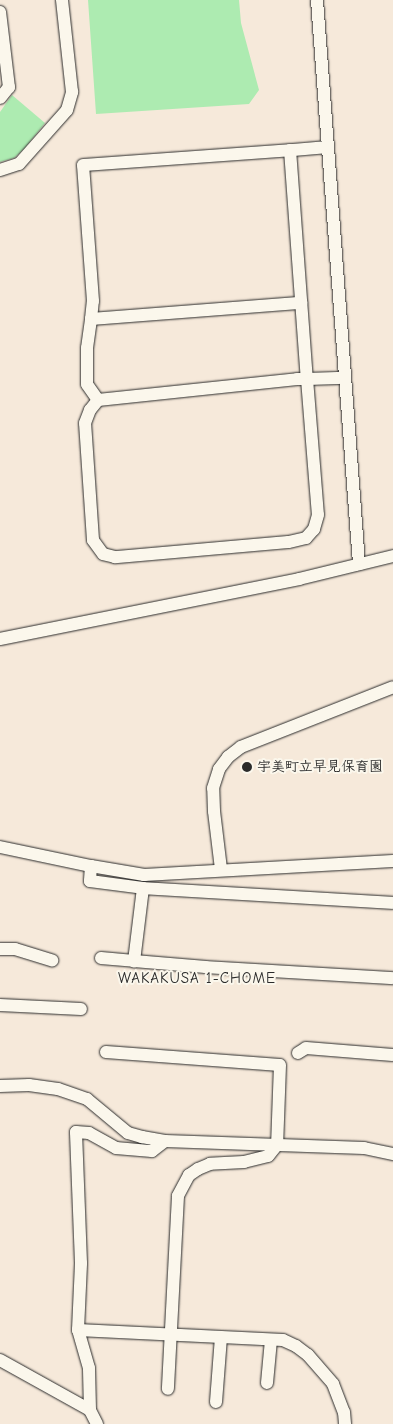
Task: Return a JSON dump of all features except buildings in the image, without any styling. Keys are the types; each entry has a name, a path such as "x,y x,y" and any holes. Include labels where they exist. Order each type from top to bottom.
{"street":[{"path":"0,170 19,164 67,110 72,92 62,0"},
{"path":"317,0 359,564"},
{"path":"0,12 9,87 0,98"},
{"path":"98,400 87,384 87,348 93,301 83,165 328,148"},
{"path":"290,150 301,303 307,379 318,515 314,528 306,538 288,542 115,557 103,554 93,540 85,423 90,410 98,400 307,379 345,378"},
{"path":"91,319 301,303"},
{"path":"0,639 299,579 393,556"},
{"path":"221,870 213,788 219,770 228,757 241,747 393,687"},
{"path":"0,847 90,866 144,874 393,861"},
{"path":"90,866 90,881 142,888 393,903"},
{"path":"134,961 142,888"},
{"path":"0,948 15,948 52,960"},
{"path":"101,958 206,967 393,978"},
{"path":"0,1005 81,1009"},
{"path":"298,1052 306,1048 393,1055"},
{"path":"106,1052 280,1065 278,1145 268,1156 250,1161 210,1164 189,1175 178,1196 168,1389"},
{"path":"0,1086 58,1089 87,1098 128,1132 165,1141 364,1148 393,1154"},
{"path":"97,1424 90,1410 89,1368 78,1330 81,1263 76,1132 89,1133 116,1148 152,1151 165,1141"},
{"path":"78,1330 283,1340 296,1346 317,1364 333,1384 344,1412 345,1424"},
{"path":"216,1402 222,1337"},
{"path":"267,1383 271,1340"},
{"path":"0,1360 90,1410"}],"green space":[{"path":"88,0 239,0 241,23 259,90 249,104 96,114"},
{"path":"12,95 45,123 24,149 14,158 0,162 0,112"}],"place":[{"name":"宇美町立早見保育園","path":"247,767"}],"district":[{"name":"WAKAKUSA 1-CHOME","path":"197,979"}]}
